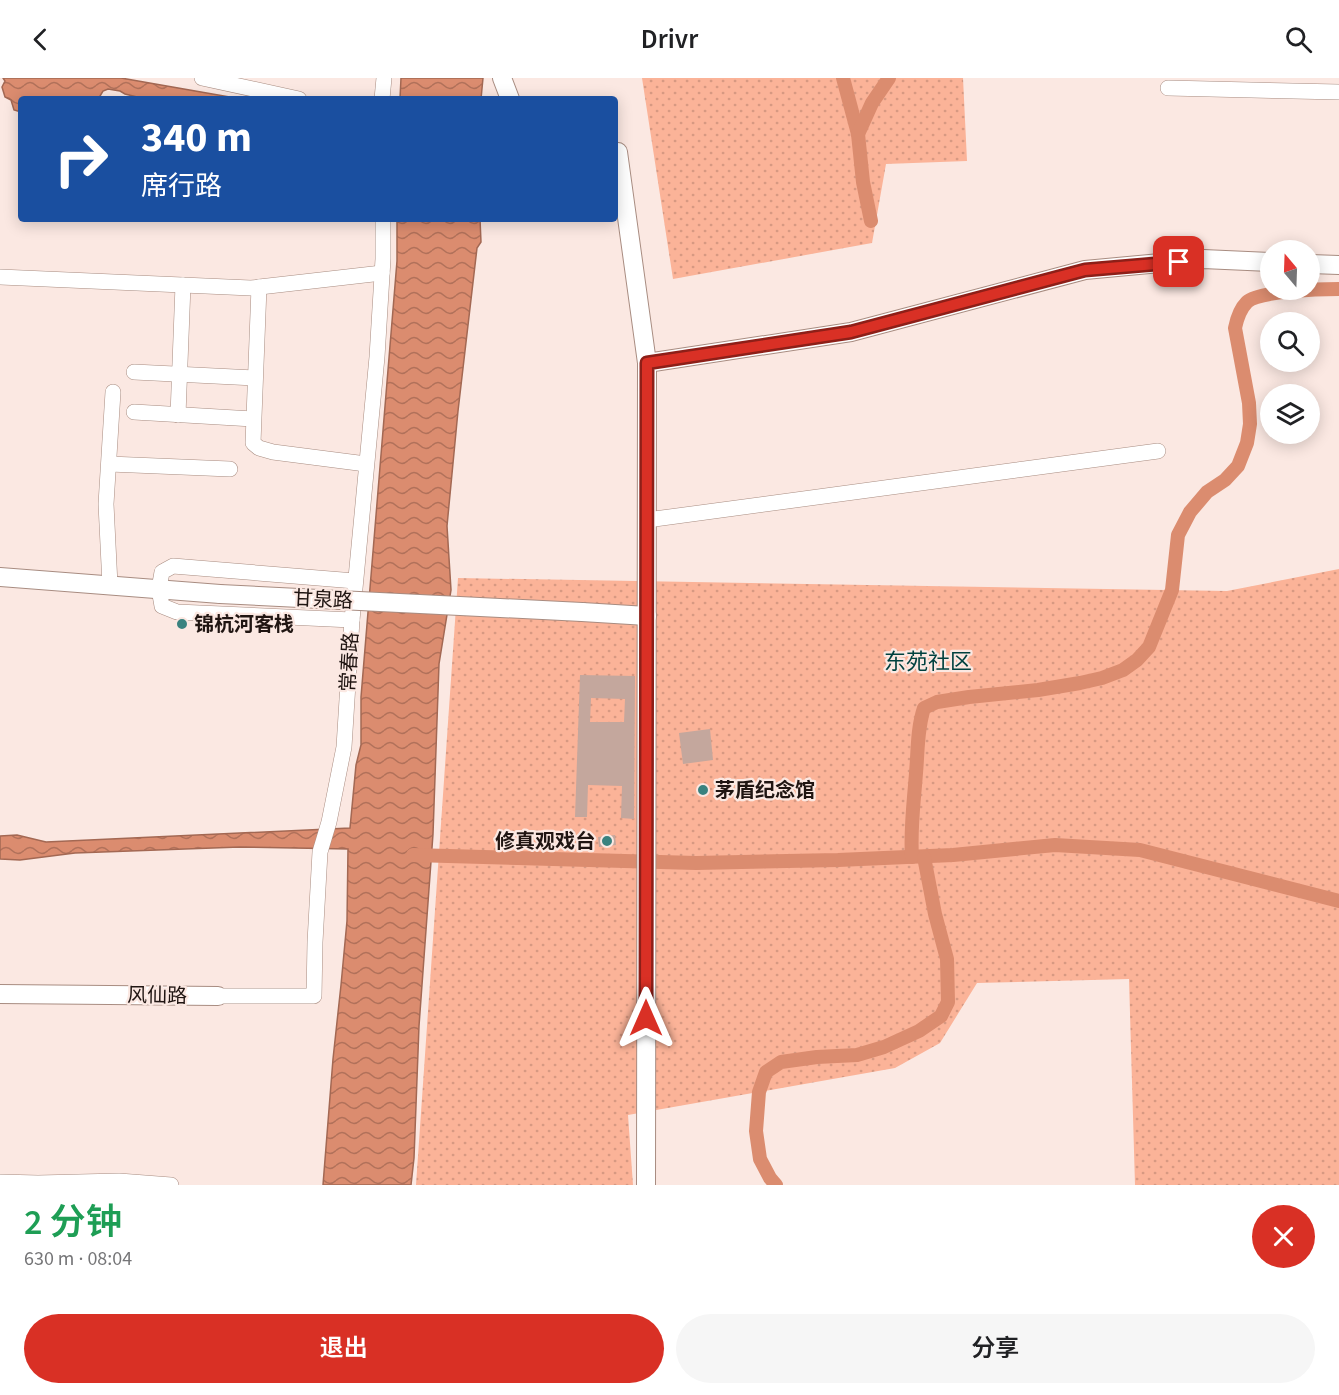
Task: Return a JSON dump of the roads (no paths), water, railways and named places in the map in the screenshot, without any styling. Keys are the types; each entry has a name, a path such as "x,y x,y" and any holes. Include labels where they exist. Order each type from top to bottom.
{"street":[{"path":"202,78 285,96"},
{"path":"382,96 384,78"},
{"path":"502,78 509,96"},
{"path":"1168,88 1339,92"},
{"path":"618,152 647,363 646,1185"},
{"name":"常春路","path":"314,996 320,852 329,822 344,747 351,620 377,357 383,222"},
{"path":"647,363 851,332 1085,270 1203,259 1260,262"},
{"path":"1320,265 1338,268"},
{"path":"0,277 251,288 382,273"},
{"path":"178,415 183,285"},
{"path":"259,287 253,443 258,448 273,452 366,464"},
{"path":"134,372 255,378"},
{"path":"110,585 106,504 113,392"},
{"path":"134,412 253,419"},
{"path":"647,520 1158,451"},
{"path":"109,464 230,469"},
{"path":"351,620 177,612 162,606 159,589 162,572 173,566 355,581"},
{"name":"甘泉路","path":"0,577 220,594 647,616"},
{"name":"风仙路","path":"0,994 314,996"},
{"path":"0,1182 119,1181 171,1185"}],"water":[{"path":"3,78 121,78 224,96 133,96 108,89 100,96 18,96 18,111 14,110 11,100 5,97 2,87 5,81"},
{"path":"401,78 483,78 481,96 400,96"},
{"path":"397,222 480,222 481,242 477,248 447,526 451,590 439,664 433,834 419,1026 411,1185 323,1185 347,921 348,849 240,847 75,853 20,860 0,859 0,836 17,835 46,842 350,828 356,765 361,745 361,697 397,261"}],"waterway":[{"path":"843,78 858,134 863,182 871,221"},
{"path":"858,134 872,103 889,78"},
{"path":"912,857 918,740 924,708 937,702 1080,683 1123,670 1137,660 1149,647 1172,590 1178,535 1190,512 1207,492 1225,480 1238,466 1247,443 1250,424 1249,403 1235,328 1241,311 1247,302 1263,295 1290,291 1339,289"},
{"path":"413,855 696,863 953,855 1055,845 1140,850 1339,901"},
{"path":"776,1185 760,1159 756,1131 759,1092 766,1072 781,1062 857,1055 884,1047 919,1031 941,1016 948,1002 947,959 935,914 924,857"}],"place":[{"name":"锦杭河客栈","path":"182,624"},
{"name":"茅盾纪念馆","path":"703,790"},
{"name":"修真观戏台","path":"607,841"}],"district":[{"name":"东苑社区","path":"928,661"}]}
